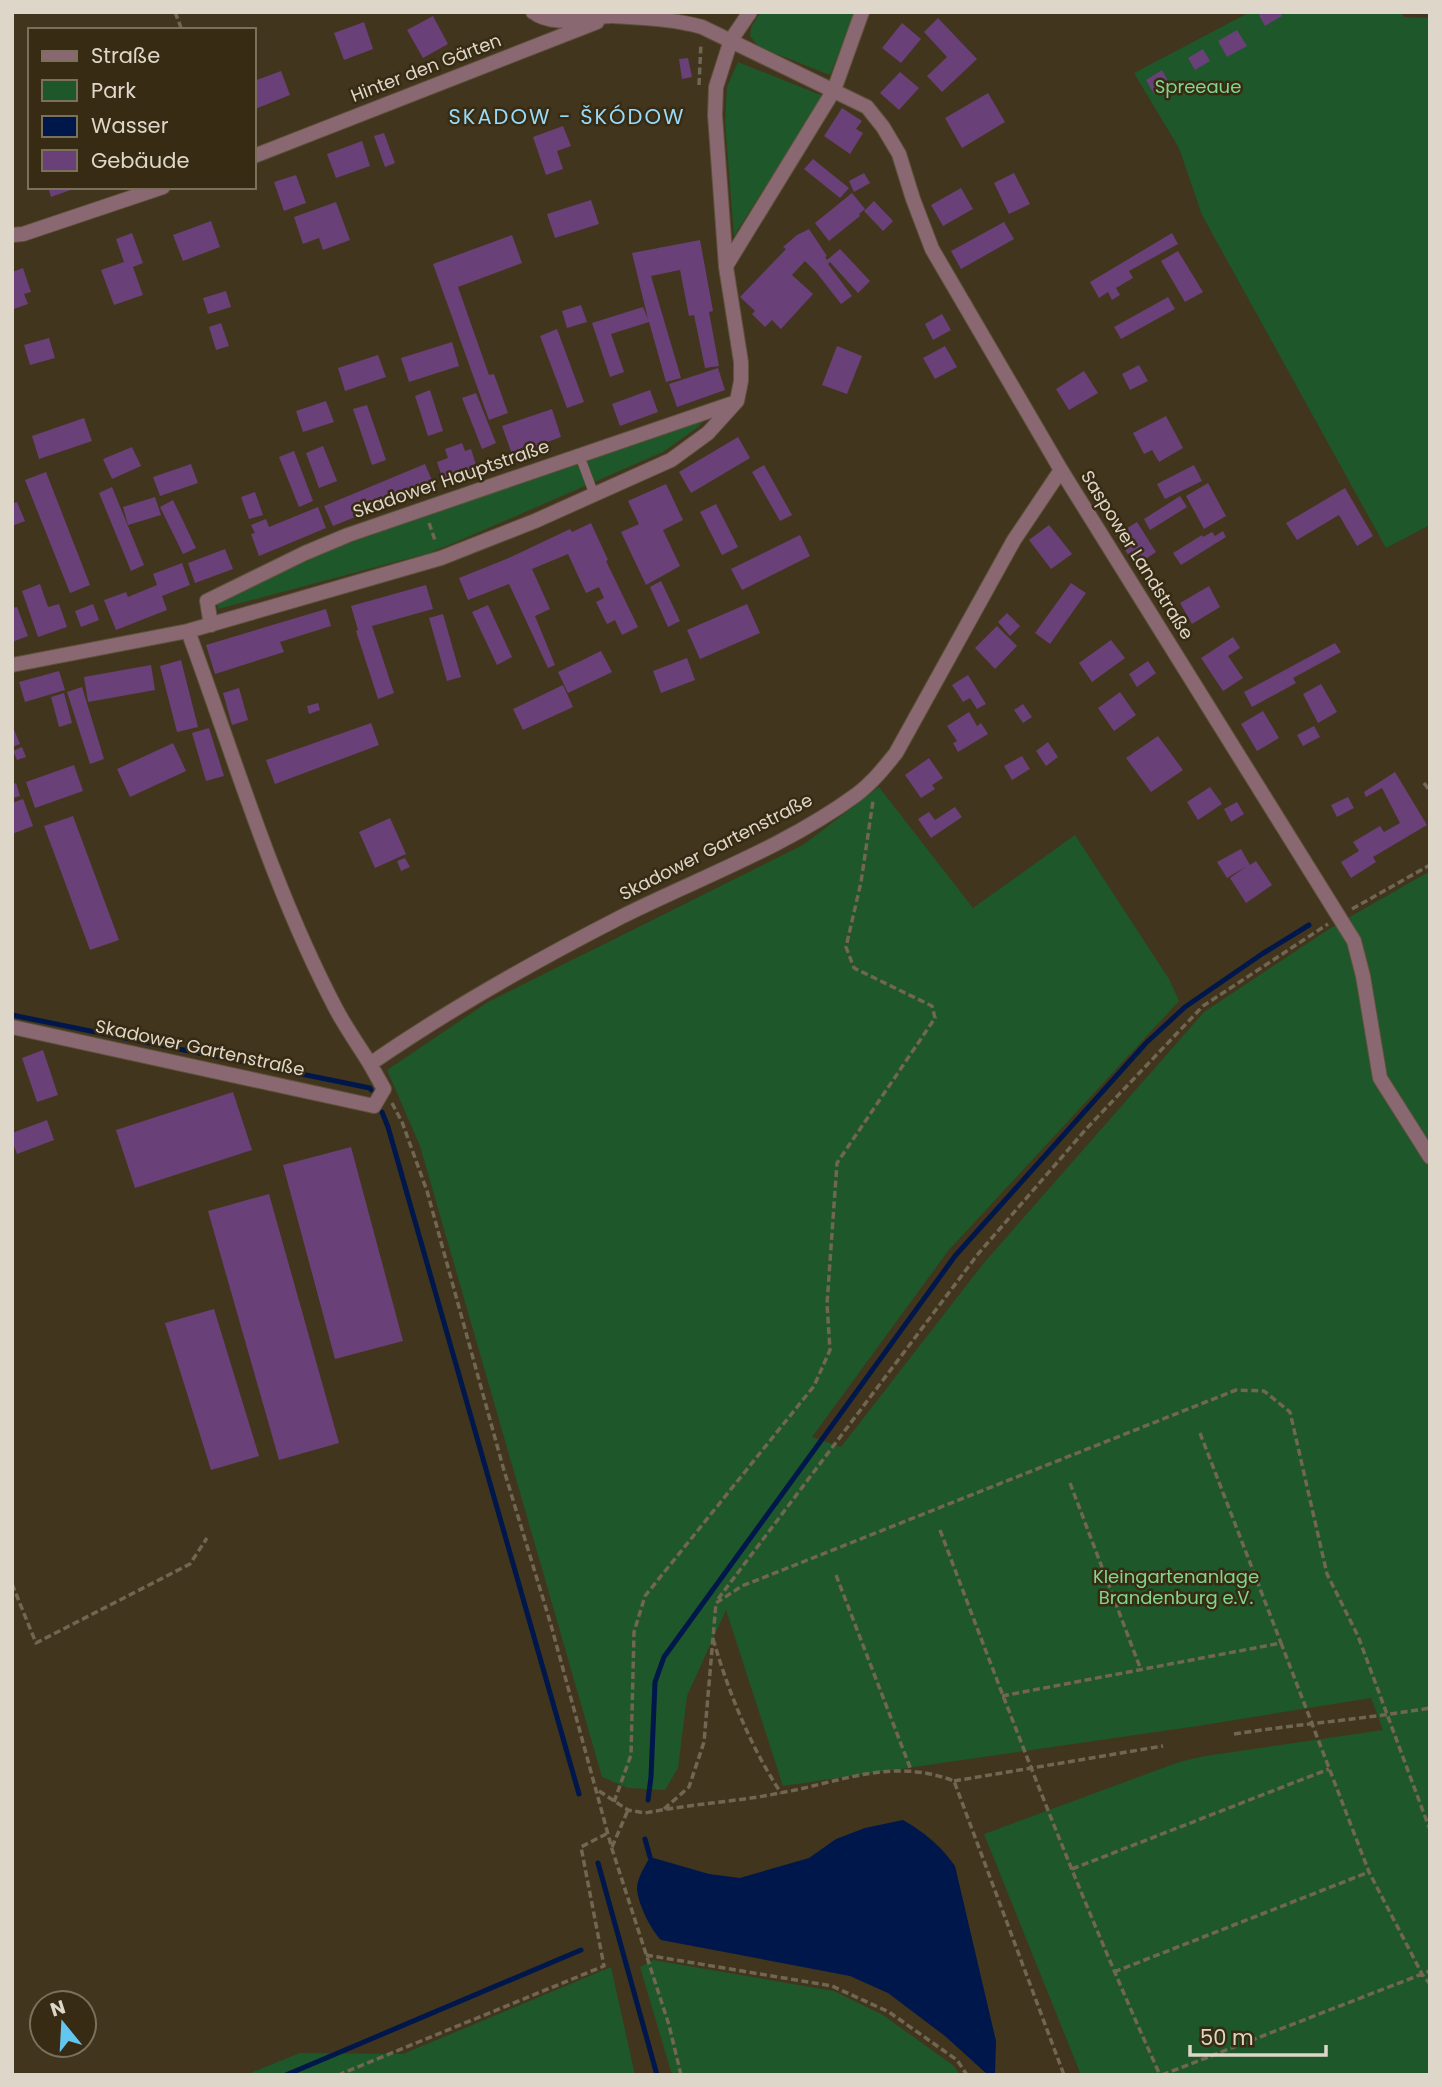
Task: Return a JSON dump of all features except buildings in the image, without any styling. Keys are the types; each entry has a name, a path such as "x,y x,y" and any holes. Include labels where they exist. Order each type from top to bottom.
{"street":[{"name":"Saspower Landstraße","path":"533,12 556,20 612,16 684,22 732,40 867,107 899,154 932,248 1061,470 1354,941 1380,1078 1430,1157"},
{"path":"12,665 188,631 441,558 536,521 671,460 708,433 737,401 741,362 726,267 715,115 716,87 732,40 750,12"},
{"path":"726,267 834,90 862,12"},
{"name":"Hinter den Gärten","path":"256,155 612,16"},
{"path":"12,235 23,234 157,189"},
{"name":"Skadower Hauptstraße","path":"211,625 208,601 304,553 579,454 737,401"},
{"name":"Skadower Gartenstraße","path":"370,1064 487,988 623,916 794,833 856,794 878,775 896,753 1014,540 1061,470"},
{"path":"188,631 241,785 287,906 337,1011 384,1089"},
{"name":"Skadower Gartenstraße","path":"12,1027 374,1106 384,1089"}],"lane":[{"path":"579,454 594,494"}],"path":[{"path":"424,509 441,558"},
{"path":"614,1802 631,1755 634,1632 645,1596 814,1386 830,1350 827,1304 837,1163 935,1018 932,1006 854,968 846,947 861,882 878,775"},
{"path":"1423,783 1430,792"},
{"path":"664,1809 689,1787 705,1742 716,1603 978,1254 1087,1128 1203,1006 1339,916 1430,865"},
{"path":"384,1089 402,1122 427,1191 612,1849 669,2025 681,2075"},
{"path":"716,1603 743,1586 1236,1390 1264,1391 1290,1412 1326,1574 1358,1636 1430,1830"},
{"path":"1200,1433 1369,1872 1422,1974 1430,1984"},
{"path":"1070,1483 1141,1670"},
{"path":"940,1530 1002,1696 1072,1869 1114,1972 1161,2075 1430,1971"},
{"path":"12,1584 36,1643 190,1564 207,1538"},
{"path":"836,1574 911,1770"},
{"path":"712,1633 724,1676 755,1752 781,1793"},
{"path":"1002,1696 1281,1643"},
{"path":"1234,1734 1430,1708"},
{"path":"597,1790 628,1810 645,1813 781,1793 877,1772 911,1770 954,1781 1163,1746"},
{"path":"1072,1869 1329,1769"},
{"path":"954,1781 1064,2075"},
{"path":"612,1849 628,1810"},
{"path":"338,2075 604,1966 581,1847 608,1833"},
{"path":"1114,1972 1369,1872"},
{"path":"646,1955 832,1986 889,2012 957,2060 967,2075"}],"green space":[{"path":"761,12 855,12 830,75 759,47 750,36 751,27"},
{"name":"Spreeaue","path":"1250,12 1401,12 1404,17 1430,18 1430,525 1386,548 1202,215 1179,148 1134,73"},
{"path":"738,62 823,96 734,236 725,122 727,87"},
{"path":"706,418 663,452 429,553 218,609 218,602 351,542 598,453"},
{"name":"Kleingartenanlage Brandenburg e.V.","path":"879,787 973,908 1075,835 1169,979 1179,1001 948,1251 812,1437 841,1447 983,1264 1204,1012 1329,929 1430,871 1430,2075 1081,2075 984,1834 1179,1762 1383,1730 1371,1698 783,1786 726,1610 687,1696 678,1768 665,1790 628,1788 602,1777 420,1146 387,1070 488,1002 803,845"},
{"path":"653,1960 834,1991 883,2015 954,2066 960,2075 672,2075 640,1967"},
{"path":"611,1967 635,2075 245,2075 300,2053 403,2054"}],"water":[{"path":"903,1820 932,1840 955,1866 996,2041 995,2075 988,2075 945,2036 888,1993 850,1976 661,1940 649,1923 640,1902 637,1885 650,1857 709,1874 740,1878 809,1858 836,1839 865,1828"}],"waterway":[{"path":"648,1800 655,1682 664,1657 955,1256 1146,1043 1185,1007 1309,925"},
{"path":"12,1015 371,1090"},
{"path":"382,1112 579,1794"},
{"path":"645,1839 650,1857"},
{"path":"598,1863 657,2075"},
{"path":"286,2075 581,1950"}],"district":[{"name":"SKADOW - ŠKÓDOW","path":"567,117"}]}
